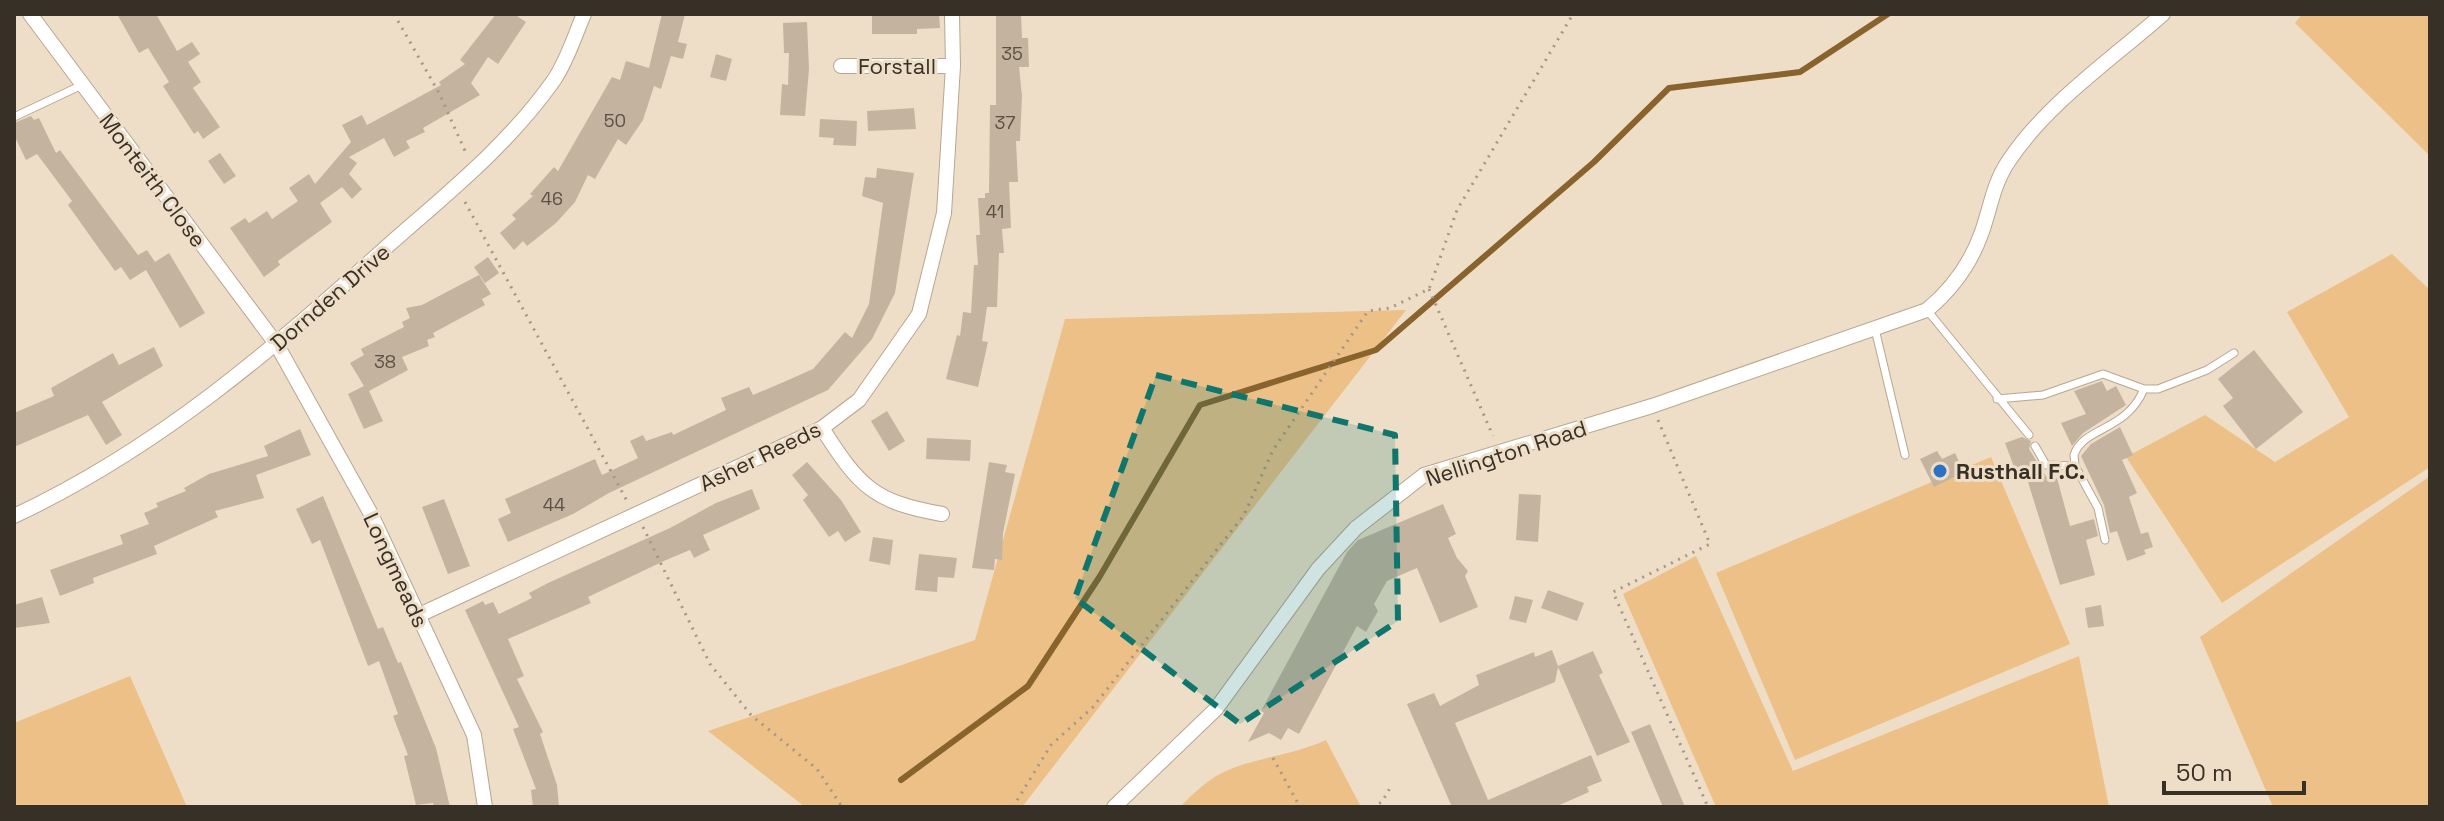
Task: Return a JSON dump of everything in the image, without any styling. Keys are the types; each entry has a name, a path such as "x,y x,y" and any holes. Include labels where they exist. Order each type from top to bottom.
{"street":[{"name":"Monteith Close","path":"30,14 277,345"},
{"name":"Dornden Drive","path":"14,516 125,458 277,345 474,171 521,122 556,77 584,14"},
{"name":"Asher Reeds","path":"417,616 822,428 859,400 919,314 944,213 953,66 952,14"},
{"path":"1927,310 1951,290 1959,276 1980,237 1991,196 2008,162 2046,116 2163,14"},
{"name":"Forstall","path":"841,66 953,66"},
{"name":"Nellington Road","path":"1114,807 1216,709 1318,569 1356,528 1424,475 1652,406 1927,310"},
{"name":"Longmeads","path":"277,345 371,514 474,735 485,807"},
{"path":"822,428 873,493 904,507 942,514"}],"lane":[{"path":"14,117 82,85"},
{"path":"1927,310 2029,435"},
{"path":"1875,329 1905,455"},
{"path":"1997,399 2043,395 2081,379 2103,374 2144,389 2174,384 2207,370 2234,353"},
{"path":"2105,540 2098,508 2075,466 2075,450 2084,440 2130,413 2144,389"},
{"path":"2035,446 2046,465 2075,466"}],"path":[{"path":"394,14 439,93 474,171"},
{"path":"1500,453 1429,289 1457,210 1573,14"},
{"path":"456,186 488,239 636,514 710,664 751,715 817,769 842,807"},
{"path":"1013,807 1051,745 1093,707 1244,515 1273,450 1368,311 1390,308 1429,289"},
{"path":"1652,406 1710,544 1613,592 1708,807"},
{"path":"1273,758 1300,807"},
{"path":"1372,807 1382,802 1390,788"}],"highlighted area":[{"path":"1156,375 1395,435 1398,621 1240,724 1075,598"}],"shaded area":[{"path":"2302,14 2430,14 2430,156 2295,23"},
{"path":"2392,254 2430,290 2430,467 2222,603 2126,457 2205,415 2275,462 2349,417 2287,312"},
{"path":"1406,310 1022,807 805,807 708,731 975,640 1065,319"},
{"path":"1991,457 2070,644 1795,760 1716,573"},
{"path":"2430,476 2430,807 2273,807 2200,637"},
{"path":"1696,556 1793,771 2079,656 2109,807 1716,807 1623,594"},
{"path":"130,676 187,807 14,807 14,723"},
{"path":"1326,740 1361,807 1180,807 1208,781 1231,769"}],"building":[{"path":"117,14 156,14 177,51 192,42 200,54 188,62 201,82 193,88 220,127 203,139 198,131 194,134 163,86 169,82 148,48 139,53"},
{"path":"496,14 514,14 526,22 498,64 488,57 471,83 480,95 423,128 425,132 406,141 410,148 394,157 384,138 349,157 357,163 349,174 362,189 352,199 342,187 320,203 332,222 278,261 280,265 264,277 230,228 245,218 249,223 267,211 272,219 298,201 289,188 309,174 315,184 351,142 342,125 362,115 367,125 441,85 439,82 465,64 460,60"},
{"path":"662,14 685,14 678,42 687,44 683,59 671,56 661,89 654,86 643,120 626,145 618,139 595,179 588,175 575,202 556,223 527,246 523,241 514,250 500,233 516,219 512,215 533,196 530,194 554,167 558,171 612,77 620,80 626,61 649,68"},
{"path":"872,14 939,14 940,28 917,29 917,34 872,34"},
{"path":"996,14 1021,14 1022,38 1028,38 1029,67 1019,67 1022,96 1020,141 1016,141 1018,182 1009,182 1011,228 1002,229 1004,253 999,253 997,307 987,307 982,341 988,342 978,387 946,379 957,335 960,336 963,312 971,313 974,265 978,265 976,235 980,235 978,198 985,198 985,193 989,193 990,105 996,105"},
{"path":"807,22 809,69 805,116 780,115 782,84 788,85 789,53 784,53 783,23"},
{"path":"716,54 732,59 726,81 710,77"},
{"path":"914,108 916,129 868,131 867,111"},
{"path":"31,116 34,120 39,118 56,153 60,150 138,255 147,250 155,262 169,253 205,313 180,328 146,270 130,280 121,267 115,271 68,205 72,201 37,154 26,160 14,135 14,123"},
{"path":"820,119 857,121 856,146 833,145 834,138 819,137"},
{"path":"220,153 236,176 224,184 208,161"},
{"path":"877,168 914,173 895,293 872,339 828,390 609,493 573,514 508,542 498,519 511,513 505,499 595,459 602,475 638,458 630,441 643,435 646,441 672,432 673,435 726,410 721,398 749,387 753,395 813,369 845,332 852,338 869,304 883,203 862,196 865,177 876,178"},
{"path":"488,257 499,273 485,283 474,267"},
{"path":"479,275 491,294 482,299 485,305 433,333 435,337 427,340 429,346 402,357 408,370 369,391 383,421 364,429 348,394 364,386 350,363 364,355 361,349 404,327 402,322 410,318 406,308 422,305"},
{"path":"154,347 163,366 102,402 122,435 106,445 88,415 14,447 14,413 54,396 51,388 113,353 119,365"},
{"path":"2254,350 2303,412 2256,449 2223,406 2233,398 2218,379"},
{"path":"2102,381 2107,391 2116,386 2126,405 2083,433 2072,446 2061,423 2086,414 2074,391"},
{"path":"887,411 905,441 889,451 871,421"},
{"path":"2120,427 2133,455 2122,460 2137,493 2129,497 2141,534 2148,532 2153,547 2144,550 2146,554 2127,561 2117,531 2110,533 2104,505 2081,456 2091,444"},
{"path":"300,429 311,455 256,475 264,498 215,511 218,517 154,546 157,554 93,578 94,583 60,596 50,570 123,544 120,535 149,524 144,513 158,507 156,503 186,491 184,488 209,474 268,456 264,446"},
{"path":"2022,437 2031,441 2029,449 2049,481 2057,478 2070,526 2094,519 2098,536 2086,540 2095,575 2060,585 2024,469 2016,472 2005,443"},
{"path":"927,438 971,440 970,461 926,459"},
{"path":"1937,451 1942,459 1955,453 1964,472 1934,487 1920,459"},
{"path":"807,462 841,500 861,532 845,542 838,531 829,537 803,500 808,495 792,475"},
{"path":"989,462 1007,465 1005,472 1015,474 1003,533 1002,560 995,559 994,570 972,568"},
{"path":"752,489 760,509 703,535 710,550 694,558 690,550 666,560 588,597 591,603 508,639 524,676 517,679 543,732 540,734 557,785 559,807 533,807 531,790 536,789 513,729 519,727 465,610 483,601 485,605 493,602 499,614 532,598 529,593 548,583"},
{"path":"1519,494 1541,495 1538,542 1516,540"},
{"path":"323,496 378,629 383,627 398,663 401,662 436,748 450,807 434,807 433,803 416,805 404,756 408,755 393,716 398,714 379,661 368,666 320,540 312,544 296,509"},
{"path":"444,499 470,566 448,574 422,507"},
{"path":"1443,504 1456,534 1448,538 1457,558 1468,571 1465,576 1478,607 1440,623 1417,568 1387,581 1374,604 1378,611 1366,632 1357,626 1299,734 1288,728 1281,740 1269,733 1248,742 1264,713 1261,711 1347,552 1358,540"},
{"path":"873,537 893,540 890,565 869,561"},
{"path":"919,554 957,558 954,578 938,577 937,592 915,590"},
{"path":"1548,590 1584,603 1577,621 1541,608"},
{"path":"1515,596 1533,600 1526,623 1509,619"},
{"path":"42,597 50,623 14,628 14,605"},
{"path":"2101,605 2104,626 2088,628 2085,608"},
{"path":"1552,650 1558,666 1593,651 1603,673 1599,675 1630,742 1597,756 1558,667 1555,682 1455,723 1488,800 1591,755 1602,781 1587,787 1589,792 1555,807 1452,807 1407,704 1434,693 1440,706 1479,685 1476,675 1534,652 1535,657"},
{"path":"1650,724 1685,807 1663,807 1631,732"}],"waterway":[{"path":"901,780 1028,686 1100,576 1200,405 1376,350 1594,162 1669,88 1800,72 1888,14"}],"place":[{"name":"Rusthall F.C.","path":"1940,471"}]}
